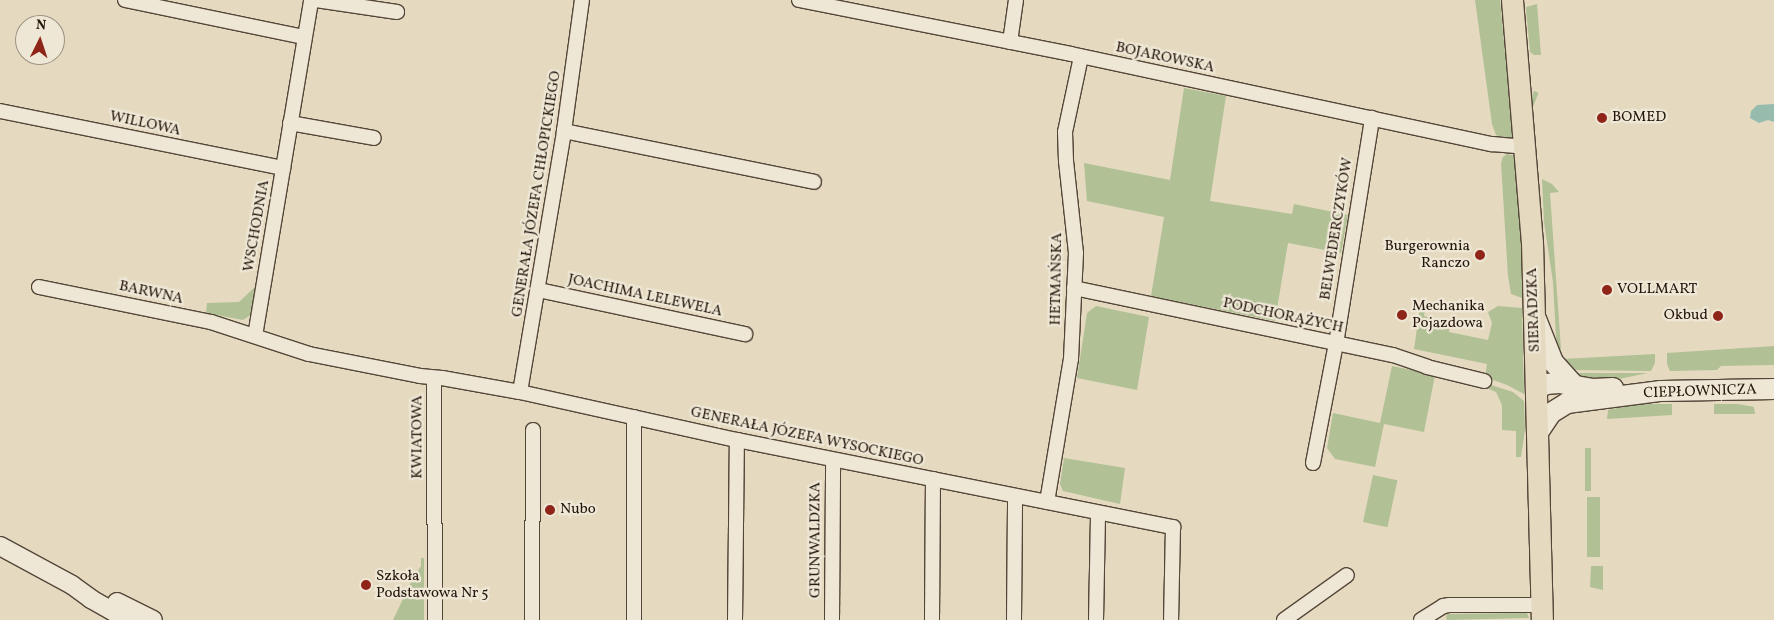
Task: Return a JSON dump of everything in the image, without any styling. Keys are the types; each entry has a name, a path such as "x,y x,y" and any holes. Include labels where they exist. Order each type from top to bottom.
{"main road":[{"name":"SIERADZKA","path":"1512,0 1532,242 1542,613"},
{"path":"1535,316 1553,362 1573,384"},
{"name":"CIEPŁOWNICZA","path":"1536,389 1553,383 1602,389 1642,380 1774,378"},
{"path":"1536,389 1567,403"},
{"name":"CIEPŁOWNICZA","path":"1567,403 1661,391 1774,389"},
{"path":"1537,434 1552,413 1567,403"}],"street":[{"path":"125,0 304,37"},
{"name":"WSCHODNIA","path":"255,336 311,0"},
{"path":"316,0 397,12"},
{"name":"GENERAŁA JÓZEFA CHŁOPICKIEGO","path":"520,392 539,290 582,0"},
{"name":"BOJAROWSKA","path":"799,0 824,2 1492,144 1525,147"},
{"path":"1010,42 1016,0"},
{"name":"HETMAŃSKA","path":"1047,502 1070,359 1075,246 1066,161 1066,132 1081,57"},
{"name":"WILLOWA","path":"0,111 283,168"},
{"name":"BELWEDERCZYKÓW","path":"1313,463 1336,344 1372,118"},
{"path":"290,122 374,138"},
{"path":"564,131 814,182"},
{"name":"BARWNA","path":"39,287 211,322 255,336"},
{"name":"PODCHORĄŻYCH","path":"1074,288 1393,355 1427,367 1484,380"},
{"name":"JOACHIMA LELEWELA","path":"539,290 744,334"},
{"name":"KWIATOWA","path":"255,336 309,354 434,378 435,620"},
{"name":"GENERAŁA JÓZEFA WYSOCKIEGO","path":"434,378 520,392 833,460 1173,527 1171,620"},
{"path":"634,417 634,620"},
{"path":"532,620 533,430"},
{"path":"735,620 737,440"},
{"name":"GRUNWALDZKA","path":"832,620 833,460"},
{"path":"932,620 933,479"},
{"path":"1014,620 1015,496"},
{"path":"1096,620 1098,513"},
{"path":"0,546 72,585 94,591 124,615 153,620"},
{"path":"1284,620 1347,575"},
{"path":"1420,620 1443,606 1449,605 1542,613"}],"shaded area":[{"path":"1475,0 1500,0 1513,138 1510,140 1496,135 1492,124"},
{"path":"1537,4 1541,55 1534,55 1530,52 1526,9 1526,7"},
{"path":"1184,88 1226,96 1210,201 1292,214 1294,204 1348,215 1341,253 1288,243 1275,321 1151,296 1164,217 1087,201 1084,163 1170,180"},
{"path":"1534,91 1539,93 1518,145 1513,143"},
{"path":"1774,104 1774,122 1768,120 1759,123 1750,118 1751,111 1757,105"},
{"path":"1507,154 1515,158 1522,252 1522,298 1511,294 1508,276 1501,163 1503,157"},
{"path":"1542,179 1552,184 1559,192 1550,193 1561,349 1558,349 1556,337 1553,282 1544,222"},
{"path":"257,285 251,315 243,320 206,313 207,303 239,302"},
{"path":"1096,306 1149,317 1137,390 1077,378 1087,313"},
{"path":"1498,306 1522,308 1524,394 1485,377 1487,364 1414,349 1420,308 1425,309 1424,316 1450,324 1449,332 1488,340 1492,323 1488,312"},
{"path":"1774,346 1774,365 1721,366 1717,370 1670,371 1667,364 1667,353"},
{"path":"1655,354 1655,363 1651,371 1573,370 1563,359"},
{"path":"1392,366 1435,375 1424,432 1384,424 1375,467 1335,459 1327,448 1333,413 1380,423"},
{"path":"1576,373 1648,373 1609,381 1582,380"},
{"path":"1485,383 1513,392 1524,401 1525,430 1521,457 1516,457 1516,431 1502,430 1502,405 1496,392 1484,387"},
{"path":"1638,404 1672,404 1672,415 1607,419 1608,410"},
{"path":"1714,404 1738,404 1754,407 1755,414 1714,414"},
{"path":"1585,448 1591,448 1591,491 1585,491"},
{"path":"1064,458 1125,468 1120,504 1063,491 1060,484"},
{"path":"1373,475 1397,480 1387,527 1363,522"},
{"path":"1587,497 1600,497 1600,557 1587,557"},
{"path":"421,558 424,558 424,620 393,620 421,566"},
{"path":"1591,566 1603,566 1603,590 1590,587"},
{"path":"1527,613 1529,618 1447,620 1446,617 1447,614"}],"place":[{"name":"BOMED","path":"1602,118"},
{"name":"Burgerownia Ranczo","path":"1480,255"},
{"name":"VOLLMART","path":"1607,290"},
{"name":"Mechanika Pojazdowa","path":"1402,315"},
{"name":"Okbud","path":"1718,316"},
{"name":"Nubo","path":"550,510"},
{"name":"Szkoła Podstawowa Nr 5","path":"366,585"}]}
